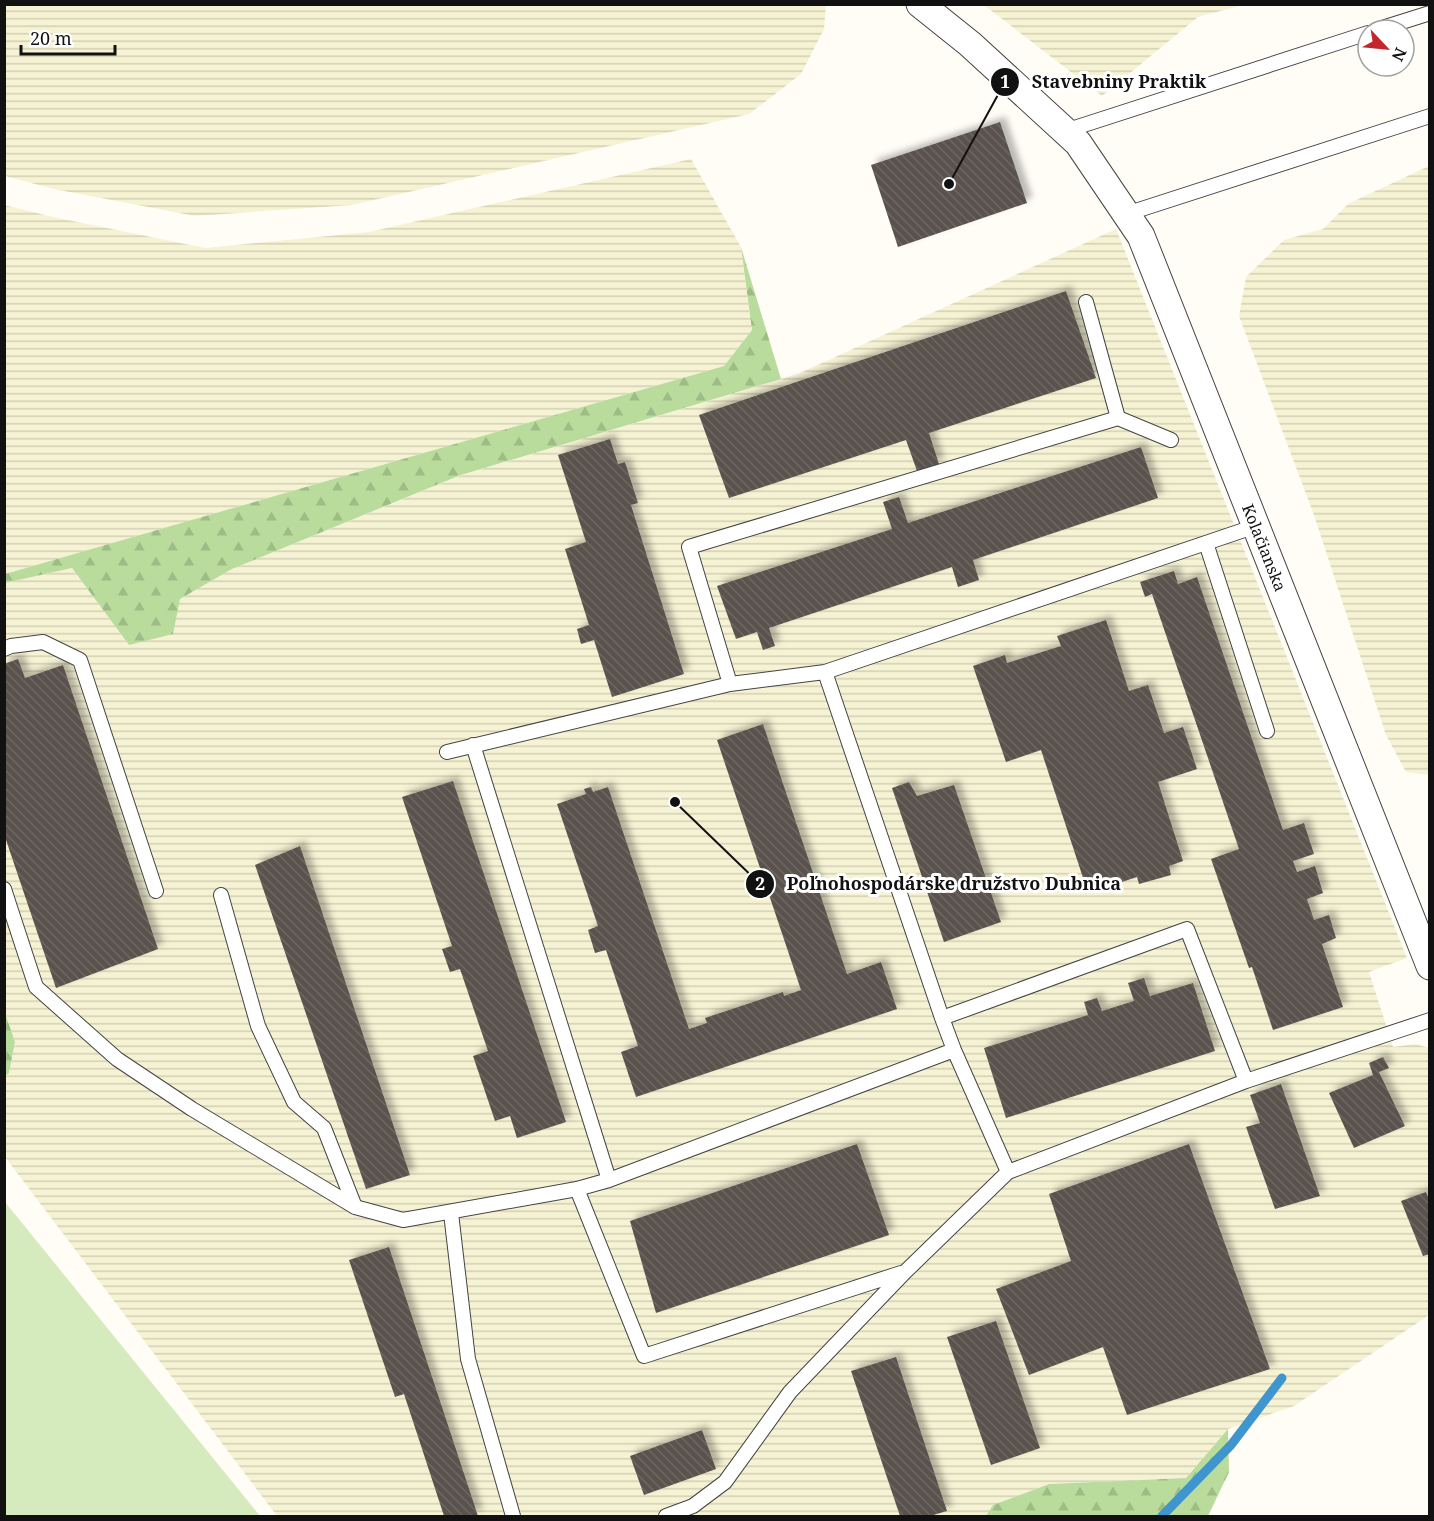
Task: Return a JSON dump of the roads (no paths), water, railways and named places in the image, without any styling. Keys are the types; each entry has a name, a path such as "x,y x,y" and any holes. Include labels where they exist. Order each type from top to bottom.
{"street":[{"name":"Kolačianska","path":"920,4 970,44 1071,137 1141,236 1430,966"}],"lane":[{"path":"1414,18 1430,13"},
{"path":"1071,137 1356,37"},
{"path":"1126,214 1430,116"},
{"path":"1086,302 1118,418"},
{"path":"730,684 689,547 1118,418 1171,440"},
{"path":"447,752 730,684 825,672 1256,526"},
{"path":"1206,543 1267,731"},
{"path":"4,649 43,642 80,660 156,891"},
{"path":"825,672 942,1018 1008,1172"},
{"path":"473,745 609,1180"},
{"path":"4,889 36,987 117,1059 192,1109 355,1207 403,1220 578,1189 609,1180 954,1050"},
{"path":"221,896 258,1026 294,1102 324,1128 355,1207"},
{"path":"942,1018 1187,929 1246,1081"},
{"path":"666,1516 693,1506 725,1482 790,1392 905,1272 1008,1172 1246,1081 1430,1020"},
{"path":"578,1189 644,1356 905,1272"},
{"path":"451,1213 468,1359 513,1516"}],"waterway":[{"path":"1162,1516 1231,1445 1282,1378"}],"place":[{"name":"Stavebniny Praktik","path":"949,184"},
{"name":"Poľnohospodárske družstvo Dubnica","path":"675,802"}]}
